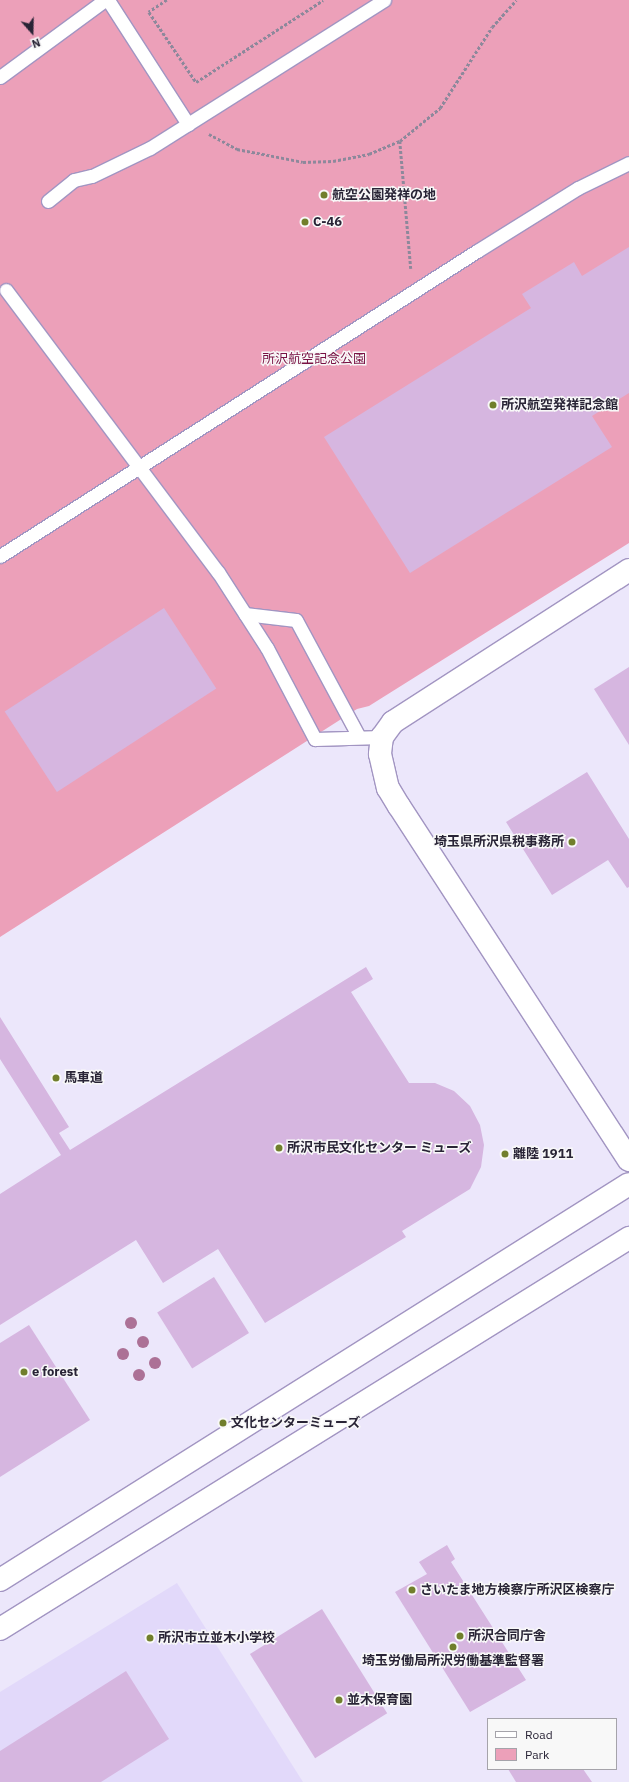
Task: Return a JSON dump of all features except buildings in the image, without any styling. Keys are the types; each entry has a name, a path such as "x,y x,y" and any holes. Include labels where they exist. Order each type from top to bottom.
{"street":[{"path":"629,570 393,722 382,737 380,754 388,788 629,1160"},
{"path":"0,1580 629,1184"},
{"path":"0,1630 629,1238"}],"lane":[{"path":"0,77 105,0"},
{"path":"108,0 188,124"},
{"path":"48,201 74,180 92,176 150,148 384,0"},
{"path":"0,556 578,188 629,163"},
{"path":"6,290 141,466 245,614 315,739 382,737"},
{"path":"245,614 296,620 359,737"}],"path":[{"path":"167,0 149,12 196,82 323,0"},
{"path":"188,124 237,148 303,162 333,161 369,154 400,141 440,108 492,27 516,0"},
{"path":"400,141 413,292"}],"shaded area":[{"name":"所沢市立並木小学校","path":"177,1583 303,1782 0,1782 0,1692"}],"green space":[{"name":"所沢航空記念公園","path":"0,0 629,0 629,543 369,706 357,709 0,937"}],"place":[{"name":"航空公園発祥の地","path":"324,195"},
{"name":"C-46","path":"305,222"},
{"name":"所沢航空発祥記念館","path":"493,405"},
{"name":"埼玉県所沢県税事務所","path":"572,842"},
{"name":"馬車道","path":"56,1078"},
{"name":"所沢市民文化センター ミューズ","path":"279,1148"},
{"name":"離陸 1911","path":"505,1154"},
{"name":"e forest","path":"24,1372"},
{"name":"文化センターミューズ","path":"223,1423"},
{"name":"さいたま地方検察庁所沢区検察庁","path":"412,1590"},
{"name":"所沢合同庁舎","path":"460,1636"},
{"name":"所沢市立並木小学校","path":"150,1638"},
{"name":"埼玉労働局所沢労働基準監督署","path":"453,1647"},
{"name":"並木保育園","path":"339,1700"}]}
